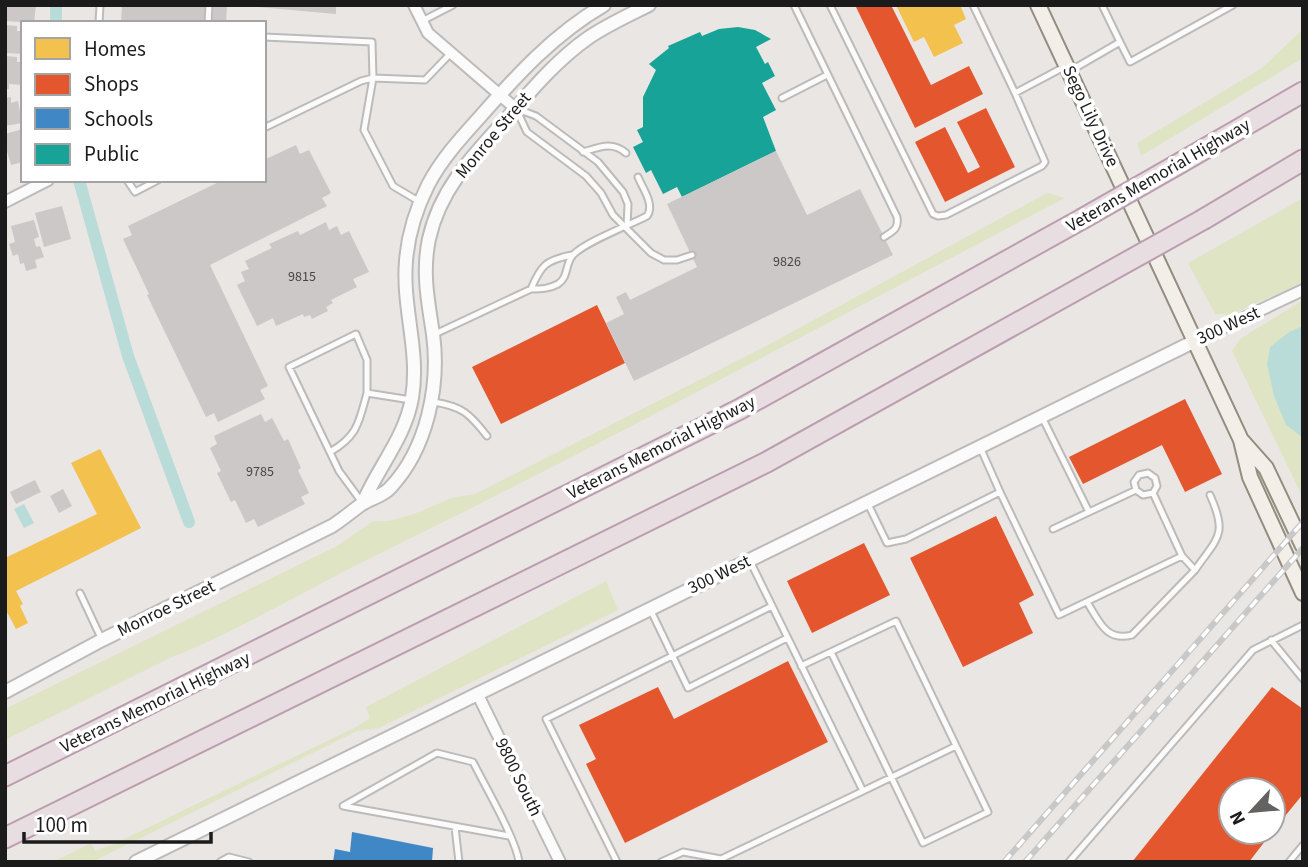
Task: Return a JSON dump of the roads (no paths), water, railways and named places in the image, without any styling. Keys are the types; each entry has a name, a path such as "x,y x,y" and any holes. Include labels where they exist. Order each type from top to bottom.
{"highway":[{"name":"Veterans Memorial Highway","path":"5,776 740,409 1082,219 1303,92"},
{"path":"5,838 768,462 1204,219 1303,160"}],"main road":[{"name":"Sego Lily Drive","path":"1038,5 1241,440"},
{"path":"1241,440 1266,468 1303,546"},
{"path":"1241,440 1250,477 1303,593"}],"street":[{"path":"414,5 428,33 515,108"},
{"name":"Monroe Street","path":"363,503 374,477 397,442 411,400 415,354 407,308 406,261 413,221 420,202 440,164 534,57 581,18 604,5"},
{"name":"Monroe Street","path":"5,692 102,640 332,526 363,503 388,490 403,471 425,427 431,402 435,371 433,335 426,302 425,270 429,240 437,212 449,188 464,166 515,108 570,52 614,22 649,5"},
{"path":"5,202 44,182"},
{"name":"300 West","path":"136,862 979,446 1303,290"},
{"name":"9800 South","path":"477,693 560,862"}],"lane":[{"path":"422,21 453,5"},
{"path":"794,5 897,217 895,231 884,237"},
{"path":"830,5 933,214 939,216 946,215 1042,166 1045,162 973,5"},
{"path":"1102,5 1130,62 1233,5"},
{"path":"266,37 372,42 373,78 365,130 393,186 420,202"},
{"path":"1015,93 1120,42"},
{"path":"266,127 361,81 373,78 425,79 450,54"},
{"path":"782,98 827,75"},
{"path":"515,108 536,116 598,162 628,204 626,227"},
{"path":"515,108 527,132 576,168 601,193 614,215 656,257 677,260 692,255"},
{"path":"576,168 585,153 606,145 615,146 626,153"},
{"path":"531,289 543,266 556,258 572,256 647,216 651,211 638,177"},
{"path":"128,182 135,192 155,182"},
{"path":"433,335 531,289 544,290 562,281 572,256"},
{"path":"330,452 352,437 358,426 367,393 367,360 356,334 289,368 330,452 344,478 363,503"},
{"path":"367,393 411,400"},
{"path":"431,402 452,405 471,415 487,436"},
{"path":"1042,416 1090,512"},
{"path":"979,446 1059,615 1182,556"},
{"path":"1148,473 1155,478 1157,486 1153,493 1143,495 1136,490 1134,482 1139,475 1148,473"},
{"path":"1053,529 1136,490"},
{"path":"866,502 887,543 906,539 1000,492"},
{"path":"1153,493 1182,556 1195,570"},
{"path":"1087,602 1105,631 1119,638 1132,635 1195,570 1219,537 1219,516 1210,495"},
{"path":"749,559 863,791"},
{"path":"80,593 102,640"},
{"path":"617,862 546,719 772,606"},
{"path":"650,608 688,688 788,638"},
{"path":"801,666 896,621 988,811 923,843 831,652"},
{"path":"1069,862 1253,650 1303,625"},
{"path":"1271,640 1303,679"},
{"path":"661,862 682,852 722,859 956,746"},
{"path":"509,836 343,806 438,753 473,762 518,854 519,862"},
{"path":"456,827 459,862"},
{"path":"1289,862 1303,845"},
{"path":"220,862 229,857 248,862"}],"water":[{"path":"1303,326 1302,437 1286,425 1274,396 1267,364 1270,347 1289,332"},
{"path":"24,504 34,523 24,528 14,509"}],"waterway":[{"path":"56,5 56,21"},
{"path":"80,182 128,356 189,522"}],"railway":[{"path":"1004,862 1303,522"},
{"path":"1025,862 1303,548"}]}
